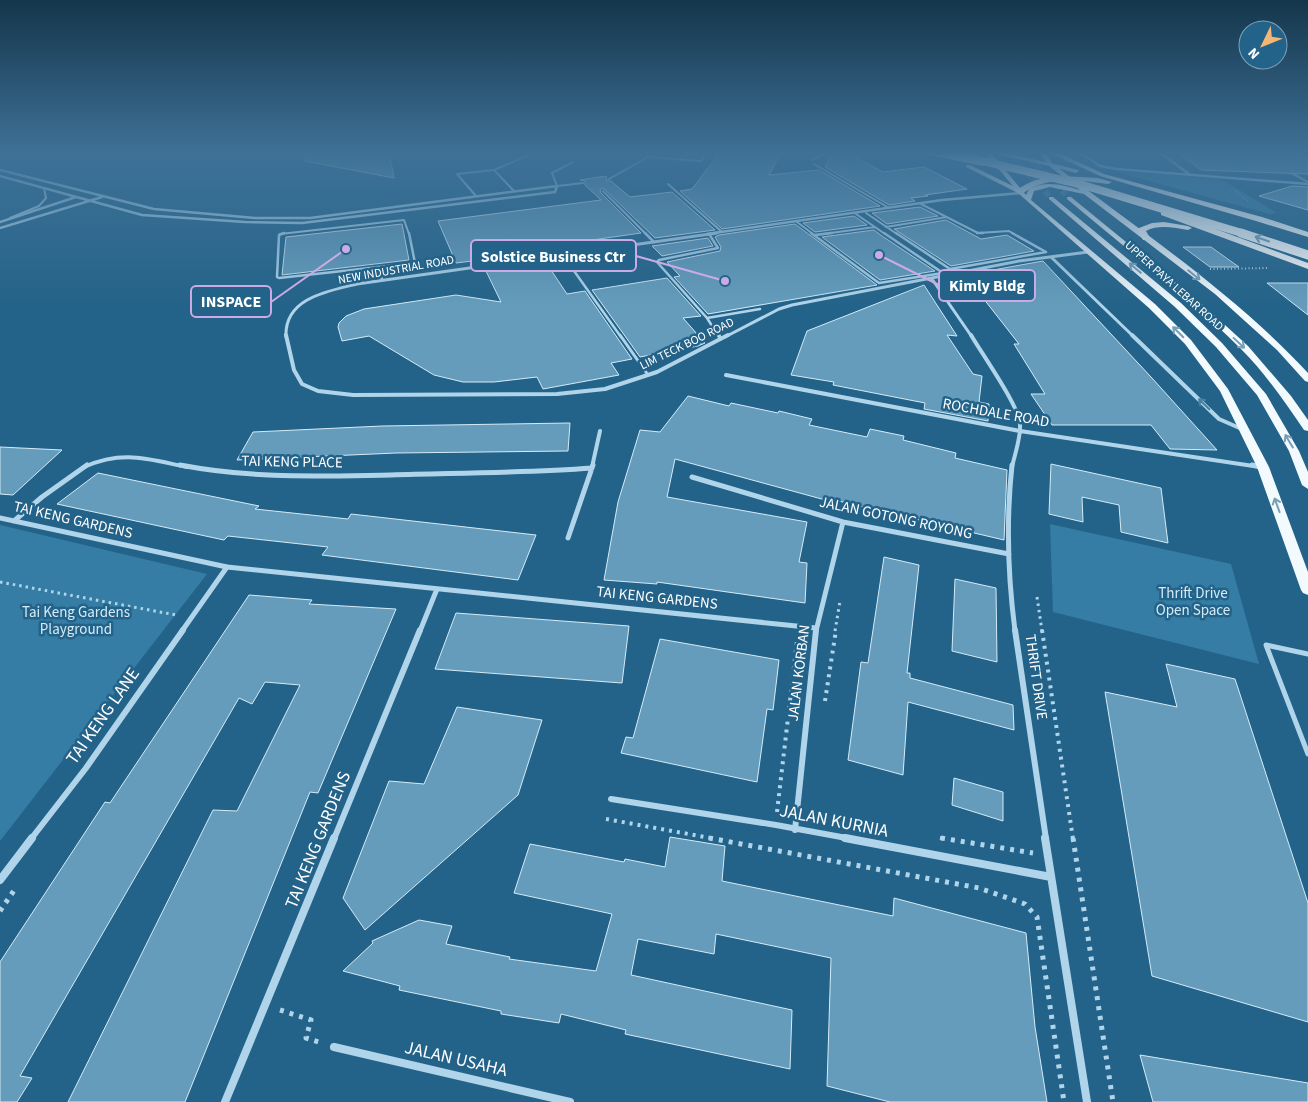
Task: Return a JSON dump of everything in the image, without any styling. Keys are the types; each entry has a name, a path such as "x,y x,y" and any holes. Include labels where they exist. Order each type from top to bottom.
{"highway":[{"path":"1133,203 1308,266"},
{"path":"1140,203 1145,207"},
{"path":"1147,203 1233,229 1308,255"},
{"path":"1172,203 1240,223"},
{"path":"1204,203 1308,235"},
{"path":"1146,238 1142,230 1146,227 1169,225 1203,230 1250,244"}],"main road":[{"name":"UPPER PAYA LEBAR ROAD","path":"1032,203 1152,306 1188,342 1225,390 1263,467 1308,590"},
{"name":"UPPER PAYA LEBAR ROAD","path":"1057,203 1178,305 1219,345 1261,394 1294,450 1308,485"},
{"name":"UPPER PAYA LEBAR ROAD","path":"1076,203 1199,306 1245,348 1288,398 1308,428"},
{"name":"UPPER PAYA LEBAR ROAD","path":"1101,203 1248,319 1284,350 1308,379"}],"street":[{"path":"2,221 57,203"},
{"path":"0,228 80,203"},
{"path":"97,203 142,215 244,222 302,223 462,203"},
{"path":"128,203 154,210 255,218 310,218 420,203"},
{"name":"NEW INDUSTRIAL ROAD","path":"311,298 323,292 382,279 926,203"},
{"name":"LIM TECK BOO ROAD","path":"311,298 297,306 284,325 296,378 306,387 322,392 353,395 557,394 605,389 648,375 779,309 792,305 1019,261 1088,252"},
{"path":"1051,257 1219,419 1244,430"},
{"name":"THRIFT DRIVE","path":"932,279 968,329 1015,408 1020,422 1020,431 1012,467 1009,554 1012,601 1051,877 1087,1102"},
{"name":"ROCHDALE ROAD","path":"726,375 1020,431 1263,467"},
{"path":"568,538 592,468 600,431"},
{"name":"TAI KENG PLACE","path":"14,521 42,497 85,466 111,458 129,456 221,472 280,477 533,472 592,468"},
{"name":"JALAN GOTONG ROYONG","path":"692,477 843,522 1009,554"},
{"name":"TAI KENG GARDENS","path":"0,518 227,567 816,628"},
{"name":"JALAN KORBAN","path":"795,830 816,628 843,522"},
{"name":"TAI KENG LANE","path":"0,880 86,768 227,567"},
{"name":"TAI KENG GARDENS","path":"226,1102 437,589"},
{"name":"JALAN KURNIA","path":"611,799 776,825 1051,877"},
{"name":"JALAN USAHA","path":"334,1047 570,1102"}],"lane":[{"path":"2,221 41,203"},
{"path":"615,203 654,242"},
{"path":"690,203 722,232"},
{"path":"881,203 889,208"},
{"path":"866,212 950,269 1046,252 1010,231 978,233 921,204"},
{"path":"797,222 879,283 943,273 856,214"},
{"path":"886,227 947,217"},
{"path":"405,221 412,243 414,263 376,267 279,278 277,276 279,234 405,221"},
{"path":"815,235 876,226"},
{"path":"709,234 718,248 659,260 657,262 707,318 721,339"},
{"path":"562,254 648,375"},
{"path":"376,267 382,279"},
{"path":"707,318 760,309"},
{"path":"1308,654 1266,645 1308,754"}],"path":[{"path":"1208,269 1270,268"},
{"path":"0,582 182,616"},
{"path":"1037,597 1113,1102"},
{"path":"825,703 840,599"},
{"path":"776,825 797,641"},
{"path":"606,819 979,888 1025,904 1036,917 1064,1102"},
{"path":"933,837 1048,856"},
{"path":"266,1006 311,1020 306,1038 334,1047"}],"green space":[{"path":"1231,203 1261,203 1277,213 1269,214"},
{"name":"Thrift Drive Open Space","path":"1050,524 1231,564 1259,664 1053,612"},
{"name":"Tai Keng Gardens Playground","path":"0,525 207,574 0,841"}],"building":[{"path":"574,203 611,203 641,233 571,243 573,246 539,251 541,254 482,263 480,260 456,263 438,221"},
{"path":"619,203 685,203 715,230 655,238"},
{"path":"694,203 876,203 880,206 722,229"},
{"path":"1285,203 1308,203 1308,210"},
{"path":"920,207 938,216 887,224 872,213"},
{"path":"854,216 867,225 815,232 803,223"},
{"path":"946,220 981,239 1007,235 1034,251 951,266 894,229"},
{"path":"402,224 409,260 282,275 286,237"},
{"path":"795,224 877,285 708,314 674,277 680,276 667,262 720,251 721,247 715,237 719,235"},
{"path":"874,230 935,271 880,280 822,237"},
{"path":"708,238 713,246 662,256 652,246"},
{"path":"1183,247 1211,247 1239,267 1210,267"},
{"path":"545,261 567,294 585,291 632,359 611,363 619,375 543,389 537,377 494,382 463,382 434,375 369,336 342,341 338,327 339,323 346,316 364,309 456,295 501,302 485,269"},
{"path":"1043,261 1217,450 1170,449 1151,425 1052,425 1031,394 1045,394 1014,344 1019,344 965,275"},
{"path":"667,278 701,316 683,318 705,343 640,357 592,290"},
{"path":"1267,283 1308,283 1308,315"},
{"path":"924,285 957,336 947,335 973,374 982,376 979,402 989,404 988,421 924,409 925,403 833,385 834,382 791,375 807,331"},
{"path":"688,396 729,406 731,403 778,413 779,411 812,419 809,425 867,437 870,429 904,436 903,440 956,453 955,458 1007,470 1004,540 830,499 829,501 675,459 667,497 807,522 799,562 807,563 805,603 657,582 657,584 604,580 618,502 640,430 660,432"},
{"path":"570,423 568,451 396,453 237,460 253,432 382,426"},
{"path":"0,447 62,450 13,495 0,494"},
{"path":"1051,464 1161,488 1168,543 1121,532 1119,505 1082,497 1083,522 1049,514"},
{"path":"98,473 259,506 255,509 348,519 351,514 536,535 518,580 322,555 328,547 228,536 224,540 57,504"},
{"path":"884,557 919,565 907,673 910,673 910,678 1013,705 1014,730 908,702 903,775 848,760 861,662 868,663"},
{"path":"955,579 996,588 997,662 952,651"},
{"path":"249,595 312,600 309,604 396,609 318,793 310,792 185,1102 68,1102 213,810 237,811 300,685 265,682 252,704 239,698 20,1076 32,1078 17,1102 0,1102 0,962 105,802 110,803"},
{"path":"456,613 629,626 622,683 435,669"},
{"path":"660,639 779,660 773,710 767,709 757,782 621,753 626,737 633,738"},
{"path":"1166,664 1235,679 1308,903 1308,1022 1152,976 1105,692 1177,707"},
{"path":"457,707 542,720 518,795 365,930 343,898 389,781 424,784"},
{"path":"954,778 1003,792 1003,821 952,805"},
{"path":"670,837 725,846 722,881 893,916 894,898 1026,933 1035,1027 1047,1102 890,1102 827,1086 831,958 716,934 714,954 638,939 631,975 792,1010 790,1069 625,1034 626,1030 561,1014 559,1023 501,1014 501,1011 399,990 400,986 343,971 373,943 372,941 419,920 452,926 446,944 510,957 509,959 596,971 612,914 514,893 530,844 624,862 625,859 665,867"},
{"path":"1140,1055 1308,1083 1308,1102 1153,1102"}],"place":[{"name":"INSPACE","path":"346,249"},
{"name":"Kimly Bldg","path":"879,255"},
{"name":"Solstice Business Ctr","path":"725,281"}]}
